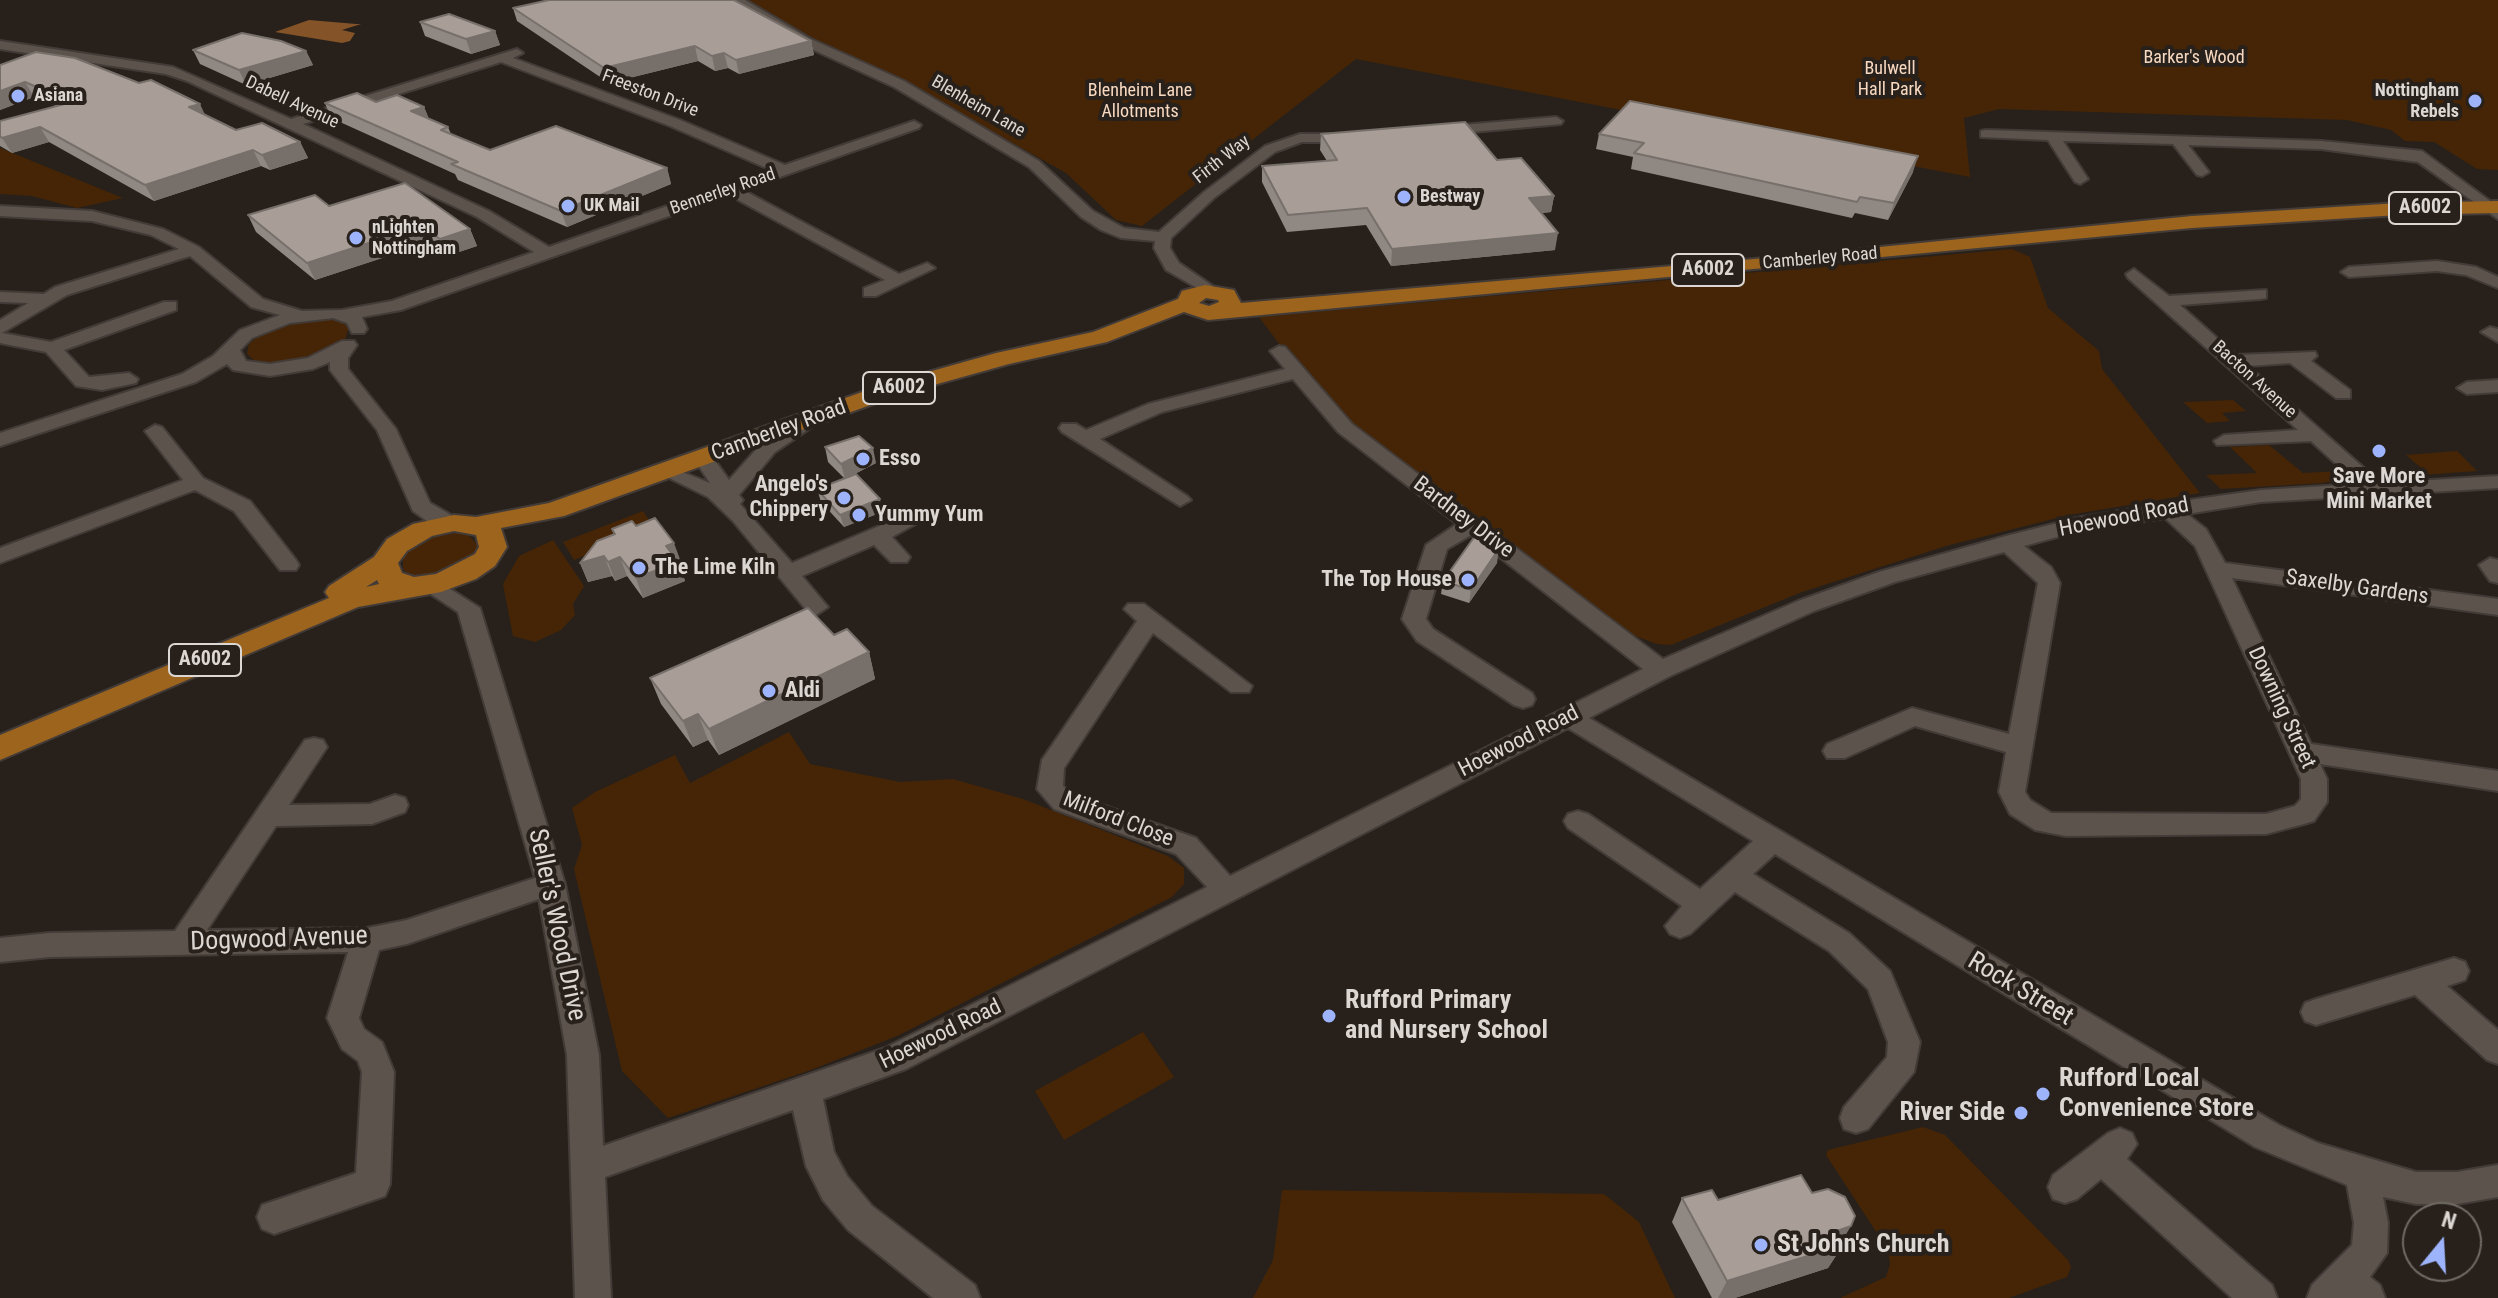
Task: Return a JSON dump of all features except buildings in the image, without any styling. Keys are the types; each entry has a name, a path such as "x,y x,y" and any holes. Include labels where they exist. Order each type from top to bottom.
{"main road":[{"name":"Camberley Road","path":"391,554 423,530 555,510 954,371 1099,337 1176,324 1215,302 1337,302 2160,226 2206,225 2241,219 2494,209"},
{"name":"Camberley Road","path":"1099,337 1186,301"},
{"path":"1186,301 1193,310 1215,302"},
{"name":"Camberley Road","path":"420,586 466,573 512,534 555,510"},
{"path":"465,524 493,536 491,553"},
{"path":"391,554 390,579 420,586"},
{"name":"A6002","path":"0,736 336,594 391,554"},
{"name":"A6002","path":"0,748 350,600 420,586"}],"street":[{"name":"Blenheim Lane","path":"737,0 807,42 899,84 1034,164 1087,214 1107,227 1121,233 1163,237"},
{"name":"Dabell Avenue","path":"0,45 168,70 483,214 548,253"},
{"path":"290,124 521,52"},
{"name":"Freeston Drive","path":"501,58 687,127 784,170"},
{"path":"1420,132 1557,121"},
{"name":"Bennerley Road","path":"305,314 342,315 395,306 914,125"},
{"path":"1996,133 2054,138 2321,145 2422,157 2494,209"},
{"name":"Firth Way","path":"1163,237 1209,195 1270,149 1300,138 1374,136"},
{"path":"2054,138 2071,173"},
{"path":"2178,142 2205,168"},
{"path":"730,189 898,280"},
{"path":"0,211 64,212 157,232 193,250 257,303 278,311 305,314"},
{"path":"1163,237 1162,248 1186,301"},
{"path":"0,328 43,299 89,280 193,250"},
{"path":"1172,266 1215,302"},
{"path":"870,292 927,268"},
{"path":"2379,283 2355,271 2455,268 2498,283"},
{"name":"Bacton Avenue","path":"2134,274 2374,487"},
{"path":"2167,301 2249,292"},
{"path":"0,297 43,299"},
{"path":"189,378 231,351 256,322 257,303"},
{"name":"Bennerley Road","path":"358,329 395,306"},
{"path":"0,338 52,348 162,312"},
{"path":"246,334 269,323 305,314"},
{"path":"342,315 355,320 358,329 338,364 350,385 374,411 390,437 421,506 439,519 465,524"},
{"path":"283,369 313,363 346,346"},
{"path":"52,348 78,378 96,389 129,379"},
{"path":"231,351 234,363 249,369"},
{"name":"Bardney Drive","path":"1279,351 1345,428 1661,670"},
{"path":"2233,361 2301,357 2338,386"},
{"path":"0,440 189,378 249,369 283,369 313,372 350,385"},
{"path":"1180,500 1077,433 1155,408 1297,372"},
{"path":"728,494 768,448 812,418"},
{"path":"155,431 196,482 242,506 288,565"},
{"path":"2230,435 2315,435"},
{"path":"704,459 741,516"},
{"path":"667,472 715,493 741,516 816,607"},
{"path":"0,556 196,482"},
{"name":"Hoewood Road","path":"589,1167 806,1093 895,1059 1661,670 1806,606 1887,577 2006,543 2168,509 2374,487 2498,482"},
{"path":"391,554 421,506"},
{"name":"Downing Street","path":"2020,747 2012,792 2028,813 2053,825 2266,824 2304,814 2314,802 2314,779 2217,569 2198,534 2168,509"},
{"path":"789,573 906,523"},
{"path":"1472,525 1437,545 1414,619 1425,635 1507,675 1523,699"},
{"path":"878,536 899,557"},
{"path":"1836,751 1912,717 1922,717 2020,747 2049,583 2043,572 2006,543"},
{"name":"Saxelby Gardens","path":"2217,569 2498,607"},
{"name":"Seller's Wood Drive","path":"420,586 468,608 551,884 583,1055 593,1298"},
{"name":"Milford Close","path":"1226,891 1197,854 1186,846 1064,802 1050,789 1051,767 1143,615 1240,686"},
{"name":"Rock Street","path":"1568,717 2267,1136 2362,1176 2416,1188 2457,1188 2498,1181"},
{"path":"2301,752 2495,774"},
{"path":"183,943 268,816 312,762"},
{"path":"268,816 380,816"},
{"path":"1578,821 1610,831 1702,905"},
{"path":"1680,926 1771,841"},
{"path":"1733,876 1839,942 1879,980 1890,1001 1904,1042 1903,1062 1856,1118"},
{"name":"Dogwood Avenue","path":"0,950 367,940 407,932 551,884"},
{"path":"274,1217 373,1184 378,1072 371,1052 353,1039 343,1018 367,940"},
{"path":"2316,1012 2454,971"},
{"path":"2420,981 2498,1050"},
{"path":"806,1093 818,1155 835,1188 860,1218 962,1298"},
{"path":"2065,1187 2111,1151 2259,1298"},
{"path":"2345,1291 2369,1253 2371,1223 2362,1176"}],"green space":[{"name":"Bulwell Hall Park","path":"747,0 2498,0 2498,170 2477,169 2434,142 2405,141 2391,130 2347,120 1999,109 1964,118 1970,177 1356,59 1142,226 1116,220 1066,173 898,79 832,49"},
{"path":"0,148 123,198 77,208 32,196 0,194"},
{"path":"2012,249 2030,257 2048,308 2099,351 2102,369 2200,493 2069,515 1946,546 1802,592 1671,645 1657,644 1627,633 1355,428 1301,373 1259,317"},
{"path":"324,318 340,321 349,327 344,342 307,360 273,364 255,361 247,354 249,344 261,334 291,322"},
{"path":"2233,400 2246,411 2222,413 2230,421 2207,423 2183,402"},
{"path":"2269,445 2303,473 2341,471 2339,479 2324,483 2221,489 2206,475 2257,473 2230,447"},
{"path":"2457,451 2477,471 2395,477 2385,470 2421,468 2406,455"},
{"path":"643,511 655,529 574,560 563,542"},
{"path":"467,534 477,544 477,550 465,564 429,577 408,574 403,569 403,556 410,548 432,537"},
{"path":"553,540 584,586 573,604 575,615 561,630 535,642 513,636 503,584 519,556"},
{"path":"789,732 810,764 900,782 953,779 1023,799 1168,856 1184,868 1184,884 1172,897 897,1036 811,1070 668,1118 622,1071 574,869 582,845 572,808 595,792 675,755 690,783"},
{"path":"1143,1032 1174,1077 1064,1140 1035,1091"},
{"path":"1923,1127 1945,1135 2068,1260 2071,1267 2067,1277 2009,1298 1840,1298 1886,1277 1890,1264 1888,1250 1826,1155 1828,1150"},
{"path":"1282,1190 1604,1194 1639,1222 1675,1298 1253,1298 1273,1260"}],"shaded area":[{"path":"309,20 361,24 342,30 355,33 350,41 342,43 275,32"}],"place":[{"name":"Asiana","path":"18,96"},
{"name":"Nottingham Rebels","path":"2475,101"},
{"name":"Bestway","path":"1404,197"},
{"name":"UK Mail","path":"568,206"},
{"name":"nLighten Nottingham","path":"356,238"},
{"name":"Save More Mini Market","path":"2379,451"},
{"name":"Esso","path":"863,459"},
{"name":"Angelo's Chippery","path":"844,498"},
{"name":"Yummy Yum","path":"859,515"},
{"name":"The Lime Kiln","path":"639,568"},
{"name":"The Top House","path":"1468,580"},
{"name":"Aldi","path":"769,691"},
{"name":"Rufford Primary and Nursery School","path":"1329,1016"},
{"name":"Rufford Local Convenience Store","path":"2043,1094"},
{"name":"River Side","path":"2021,1113"},
{"name":"St John's Church","path":"1761,1245"}],"park label":[{"name":"Barker's Wood","path":"2194,58"},
{"name":"Blenheim Lane Allotments","path":"1140,101"}]}
